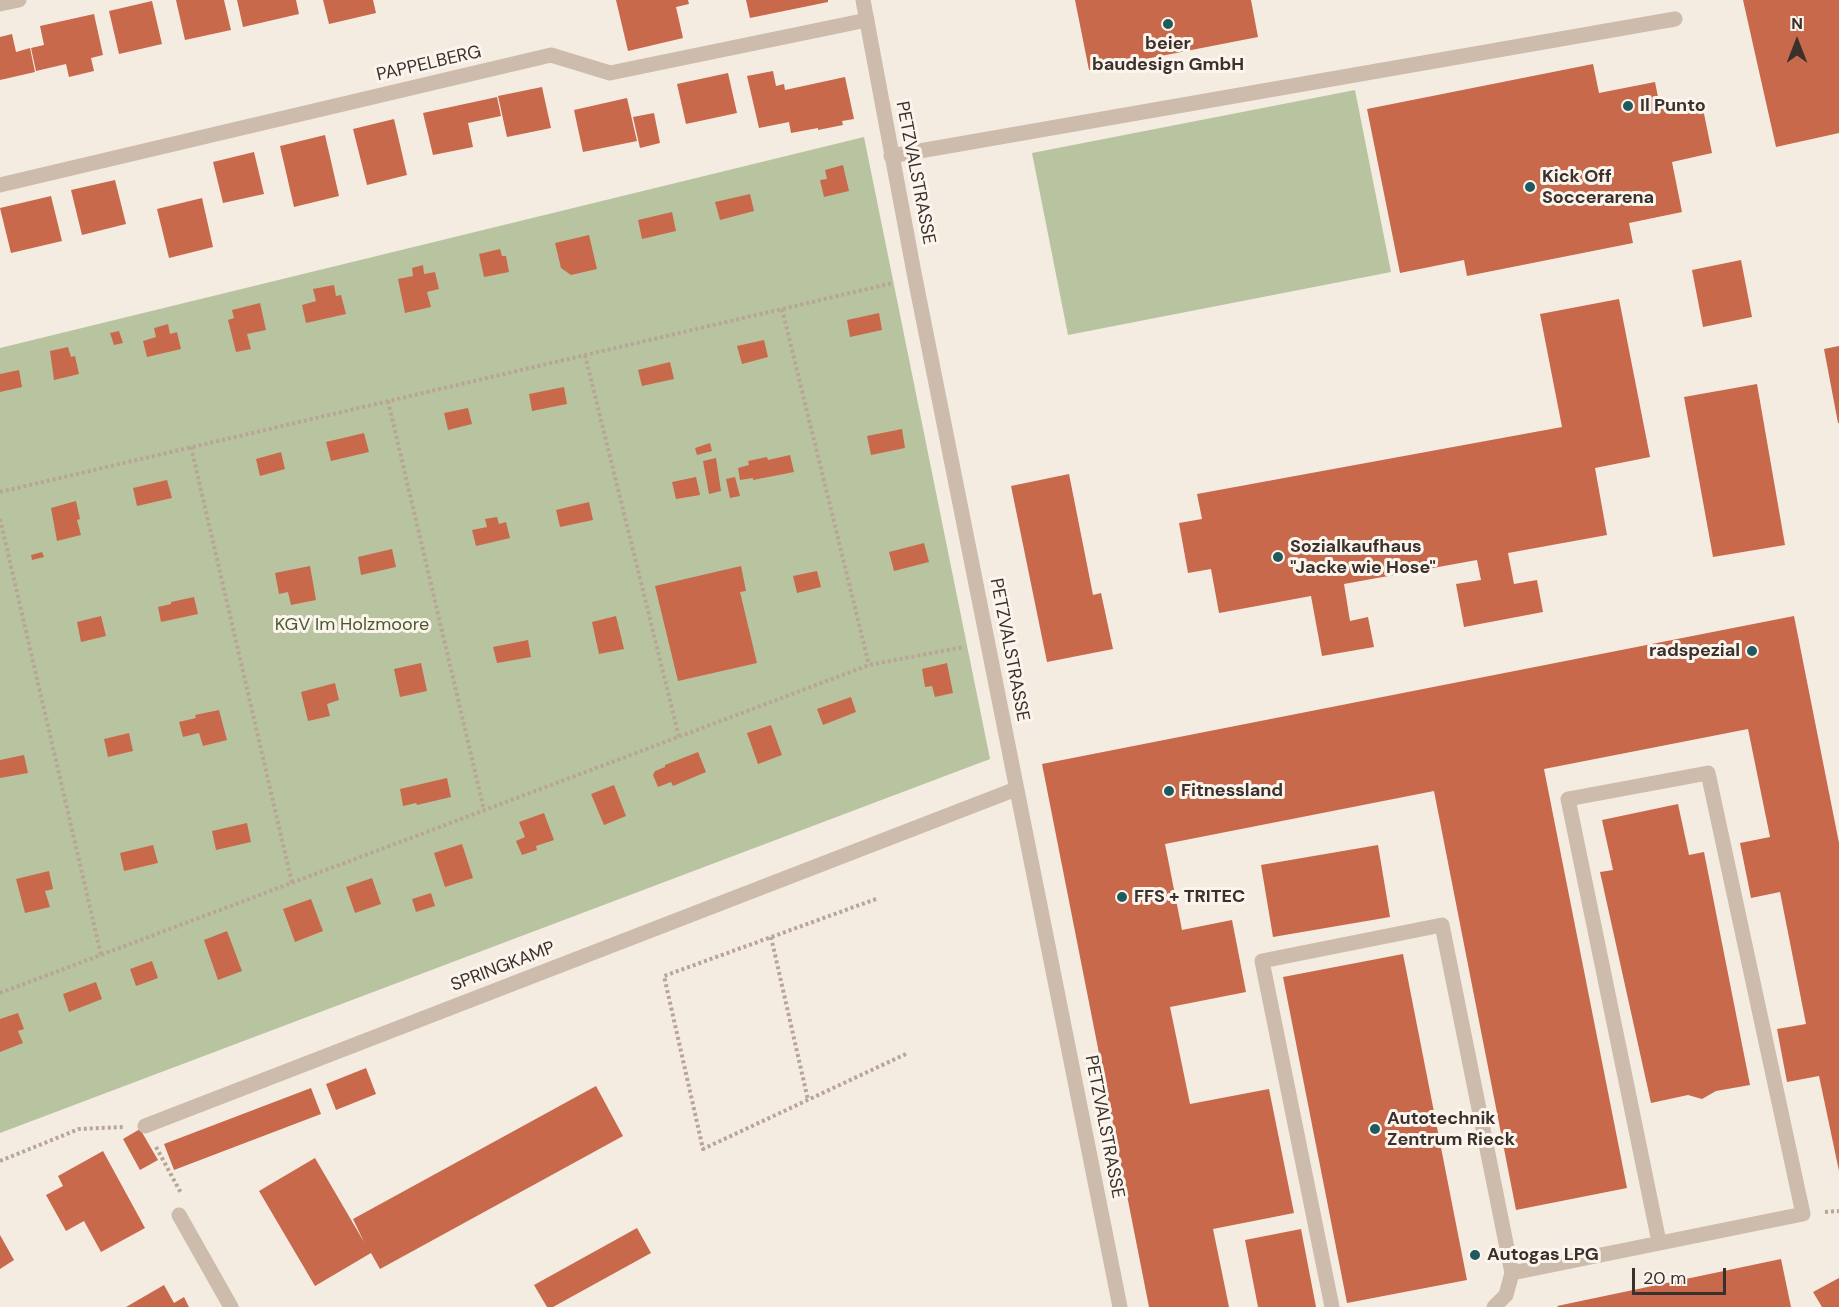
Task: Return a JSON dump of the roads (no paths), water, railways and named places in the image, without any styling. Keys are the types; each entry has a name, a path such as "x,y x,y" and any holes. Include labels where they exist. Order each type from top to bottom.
{"street":[{"path":"0,4 19,0"},
{"name":"PETZVALSTRASSE","path":"863,0 891,156 1120,1307"},
{"path":"891,156 1675,19"},
{"name":"PAPPELBERG","path":"0,185 551,55 610,73 867,20"},
{"path":"1512,1273 1803,1214 1708,773 1568,800 1659,1242"},
{"name":"SPRINGKAMP","path":"145,1126 1016,789"},
{"path":"1332,1307 1262,961 1442,925 1512,1273 1506,1295 1494,1307"},
{"path":"179,1215 231,1307"}],"place":[{"name":"beier baudesign GmbH","path":"1168,24"},
{"name":"Il Punto","path":"1628,106"},
{"name":"Kick Off Soccerarena","path":"1530,187"},
{"name":"Sozialkaufhaus \"Jacke wie Hose\"","path":"1278,557"},
{"name":"radspezial","path":"1752,651"},
{"name":"Fitnessland","path":"1169,791"},
{"name":"FFS + TRITEC","path":"1122,897"},
{"name":"Autotechnik Zentrum Rieck","path":"1375,1129"},
{"name":"Autogas LPG","path":"1475,1255"}],"park label":[{"name":"KGV Im Holzmoore","path":"352,625"}]}
